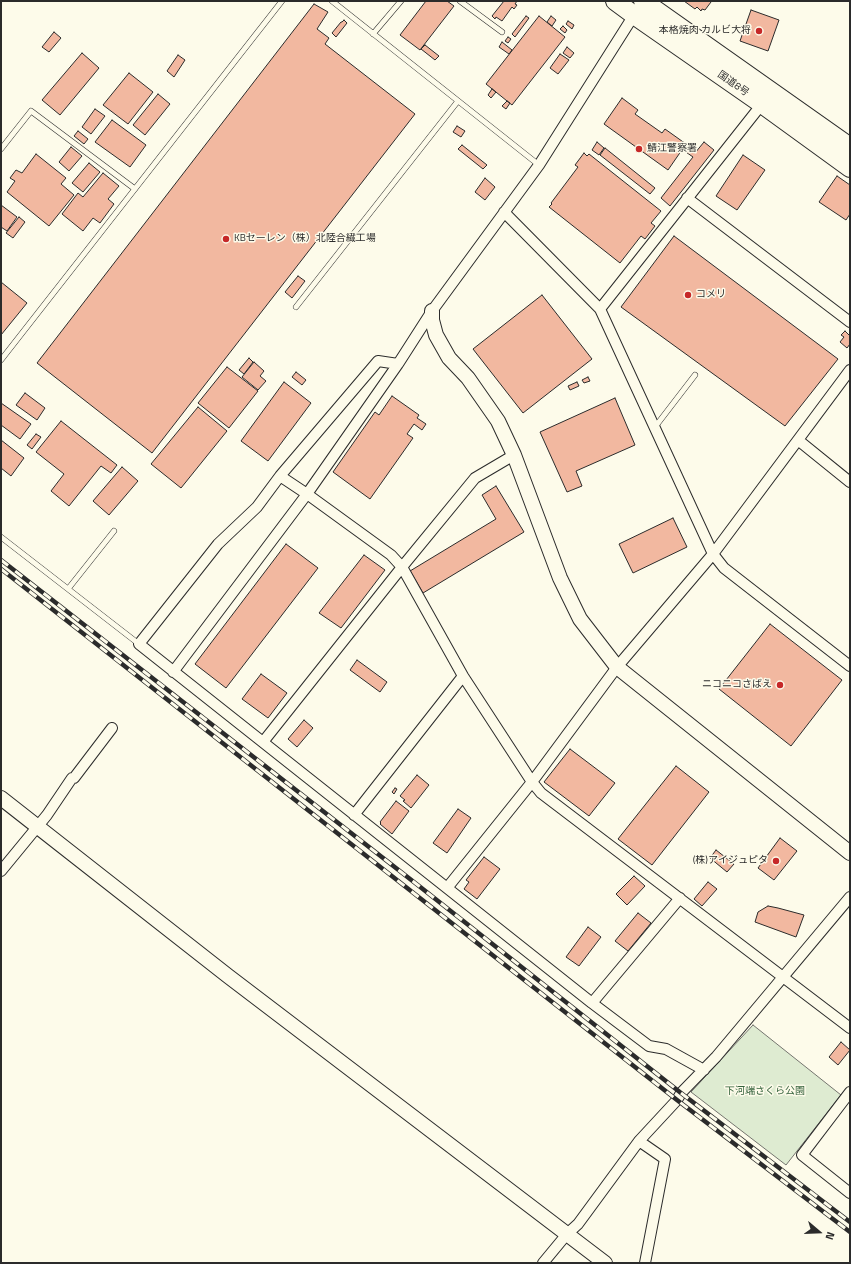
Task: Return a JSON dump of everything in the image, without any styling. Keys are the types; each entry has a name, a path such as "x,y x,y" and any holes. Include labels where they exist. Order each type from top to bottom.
{"highway":[{"name":"国道8号","path":"615,1 640,6 850,147"},
{"name":"国道8号","path":"640,6 762,104 850,168"}],"street":[{"path":"173,672 307,494 398,364 432,311 539,164 640,6"},
{"path":"600,309 762,104"},
{"path":"687,198 850,322"},
{"path":"504,212 600,309 714,554 724,568 850,666"},
{"path":"432,311 432,320 436,335 449,358 468,378 498,421 514,455 560,578 580,618 617,667 850,853"},
{"path":"398,364 378,361 280,476 257,507 218,544 139,644 592,1003 649,1046 666,1049 704,1070"},
{"path":"447,888 532,782 617,667 714,554 850,370"},
{"path":"798,440 850,482"},
{"path":"263,742 475,478 514,455"},
{"path":"280,476 391,555 402,567 463,676 532,782 541,793 850,1028"},
{"path":"354,815 463,676"},
{"path":"1,872 47,815 72,778 74,778 112,728"},
{"path":"1,798 228,976 605,1263"},
{"path":"543,1263 567,1234 578,1224 638,1141 704,1070 784,978 850,897"},
{"path":"592,1003 680,898"},
{"path":"850,1092 802,1155 850,1193"},
{"path":"638,1141 665,1159 645,1263"}],"lane":[{"path":"1,360 282,1"},
{"path":"332,1 539,164"},
{"path":"373,34 401,1"},
{"path":"460,1 502,32"},
{"path":"296,307 458,101"},
{"path":"1,149 31,111 135,189"},
{"path":"655,427 694,375"},
{"path":"68,589 114,531"},
{"path":"1,537 139,644"}],"green space":[{"name":"下河端さくら公園","path":"753,1025 841,1095 786,1165 691,1092"}],"building":[{"path":"426,1 447,1 454,6 420,50 400,35"},
{"path":"504,1 517,1 515,4 517,5 514,9 512,7 502,21 496,17 495,19 492,16"},
{"path":"684,1 711,2 705,10 702,9 701,11 697,7 695,9"},
{"name":"KBセーレン（株）北陸合繊工場","path":"314,4 328,12 317,29 329,38 325,44 415,114 152,453 37,363"},
{"name":"本格焼肉 カルビ大将","path":"751,10 779,20 768,51 740,41"},
{"path":"526,16 529,18 515,37 512,34"},
{"path":"539,16 565,37 512,105 486,84"},
{"path":"551,16 556,20 552,26 547,22"},
{"path":"344,20 347,23 336,37 332,33"},
{"path":"568,21 574,25 572,29 566,24"},
{"path":"563,26 567,30 565,33 560,29"},
{"path":"54,32 61,38 49,52 42,47"},
{"path":"508,37 511,39 508,43 505,41"},
{"path":"502,42 512,50 509,54 499,47"},
{"path":"425,45 439,56 435,60 421,49"},
{"path":"567,47 574,53 570,58 563,53"},
{"path":"82,53 99,68 60,115 42,100"},
{"path":"560,54 569,60 558,74 550,68"},
{"path":"178,55 185,60 174,77 167,71"},
{"path":"129,73 153,92 128,124 103,105"},
{"path":"492,89 496,92 491,98 488,95"},
{"path":"158,94 170,104 145,135 133,125"},
{"path":"622,98 638,110 635,114 662,133 665,129 686,144 668,170 604,124"},
{"path":"507,101 510,103 506,109 502,106"},
{"path":"95,109 105,116 91,134 82,127"},
{"path":"112,120 146,145 130,167 95,142"},
{"path":"457,126 465,131 461,137 453,132"},
{"path":"78,131 88,139 84,144 74,136"},
{"path":"597,142 604,148 599,155 592,150"},
{"path":"704,142 714,150 670,206 661,198 693,157 683,150 686,146 695,153"},
{"path":"462,145 487,165 483,169 458,149"},
{"path":"71,147 82,156 69,171 59,162"},
{"path":"605,148 655,188 650,194 600,155"},
{"path":"584,153 587,156 589,154 661,211 651,223 655,226 645,239 641,236 620,263 549,207 578,167 575,165"},
{"path":"36,154 66,178 61,184 74,195 49,226 7,192 15,181 10,178 16,170 22,173"},
{"path":"743,155 765,170 737,210 716,196"},
{"path":"89,163 100,172 83,192 72,183"},
{"path":"103,173 119,186 108,199 114,204 100,223 93,218 83,231 62,214 78,193 83,197"},
{"path":"837,176 850,185 850,214 846,220 819,202"},
{"path":"485,178 495,187 485,200 475,192"},
{"path":"1,205 17,217 7,231 1,227"},
{"path":"19,217 25,222 13,238 6,233"},
{"path":"674,236 838,359 785,426 621,307"},
{"path":"298,276 305,281 292,298 285,292"},
{"path":"1,282 27,303 1,335"},
{"path":"542,295 592,359 523,413 473,349"},
{"path":"845,331 850,336 850,344 847,348 840,342 844,337 841,335"},
{"path":"249,358 253,362 244,374 239,370"},
{"path":"254,362 264,371 260,376 266,381 258,390 242,377"},
{"path":"227,367 258,391 229,428 198,403"},
{"path":"296,372 306,380 302,385 292,377"},
{"path":"588,377 590,381 584,383 582,380"},
{"path":"284,382 311,403 268,461 241,441"},
{"path":"577,382 579,386 570,390 568,386"},
{"path":"25,393 45,408 37,420 16,405"},
{"path":"392,396 419,415 417,418 426,424 422,430 414,424 407,434 413,438 370,499 333,472 375,412 379,415"},
{"path":"615,398 635,445 576,471 582,486 567,492 540,432"},
{"path":"1,403 31,424 20,439 1,425"},
{"path":"198,407 227,431 181,488 151,464"},
{"path":"61,421 117,465 111,473 101,466 69,506 51,491 64,474 36,452"},
{"path":"36,434 41,437 32,449 27,445"},
{"path":"1,440 24,458 11,476 1,468"},
{"path":"122,467 138,481 109,515 93,501"},
{"path":"496,486 524,532 423,593 410,571 496,519 482,495"},
{"path":"673,518 687,547 633,573 619,544"},
{"path":"286,544 318,568 226,688 195,664"},
{"path":"364,555 385,570 341,628 319,613"},
{"name":"ニコニコさばえ","path":"770,624 842,680 791,746 719,689"},
{"path":"357,660 387,682 380,692 350,670"},
{"path":"261,674 287,693 268,718 242,699"},
{"path":"304,720 313,728 297,747 288,739"},
{"path":"570,749 615,783 589,816 544,782"},
{"path":"676,766 709,792 652,865 618,839"},
{"path":"417,775 429,785 411,808 400,796"},
{"path":"395,788 397,789 394,794 392,792"},
{"path":"396,801 409,811 392,834 380,824 380,822"},
{"path":"458,809 471,818 447,853 433,843"},
{"path":"780,838 797,851 774,880 758,868"},
{"path":"716,850 734,864 727,872 710,858"},
{"path":"484,857 500,869 477,899 464,889 469,882 466,880"},
{"path":"634,876 645,886 627,905 616,894"},
{"path":"708,882 717,889 702,906 694,899"},
{"path":"768,906 804,915 796,937 755,922 758,912"},
{"path":"638,913 651,923 628,951 615,941"},
{"path":"588,927 601,937 579,966 566,957"},
{"path":"841,1042 850,1050 838,1065 829,1057"}],"railway":[{"path":"1,560 419,886 681,1093 850,1222"},
{"path":"1,569 677,1100 850,1232"}],"place":[{"name":"本格焼肉 カルビ大将","path":"759,31"},
{"name":"鯖江警察署","path":"639,149"},
{"name":"KBセーレン（株）北陸合繊工場","path":"226,239"},
{"name":"コメリ","path":"688,295"},
{"name":"ニコニコさばえ","path":"780,685"},
{"name":"(株)アイジュピタ","path":"776,861"}]}
